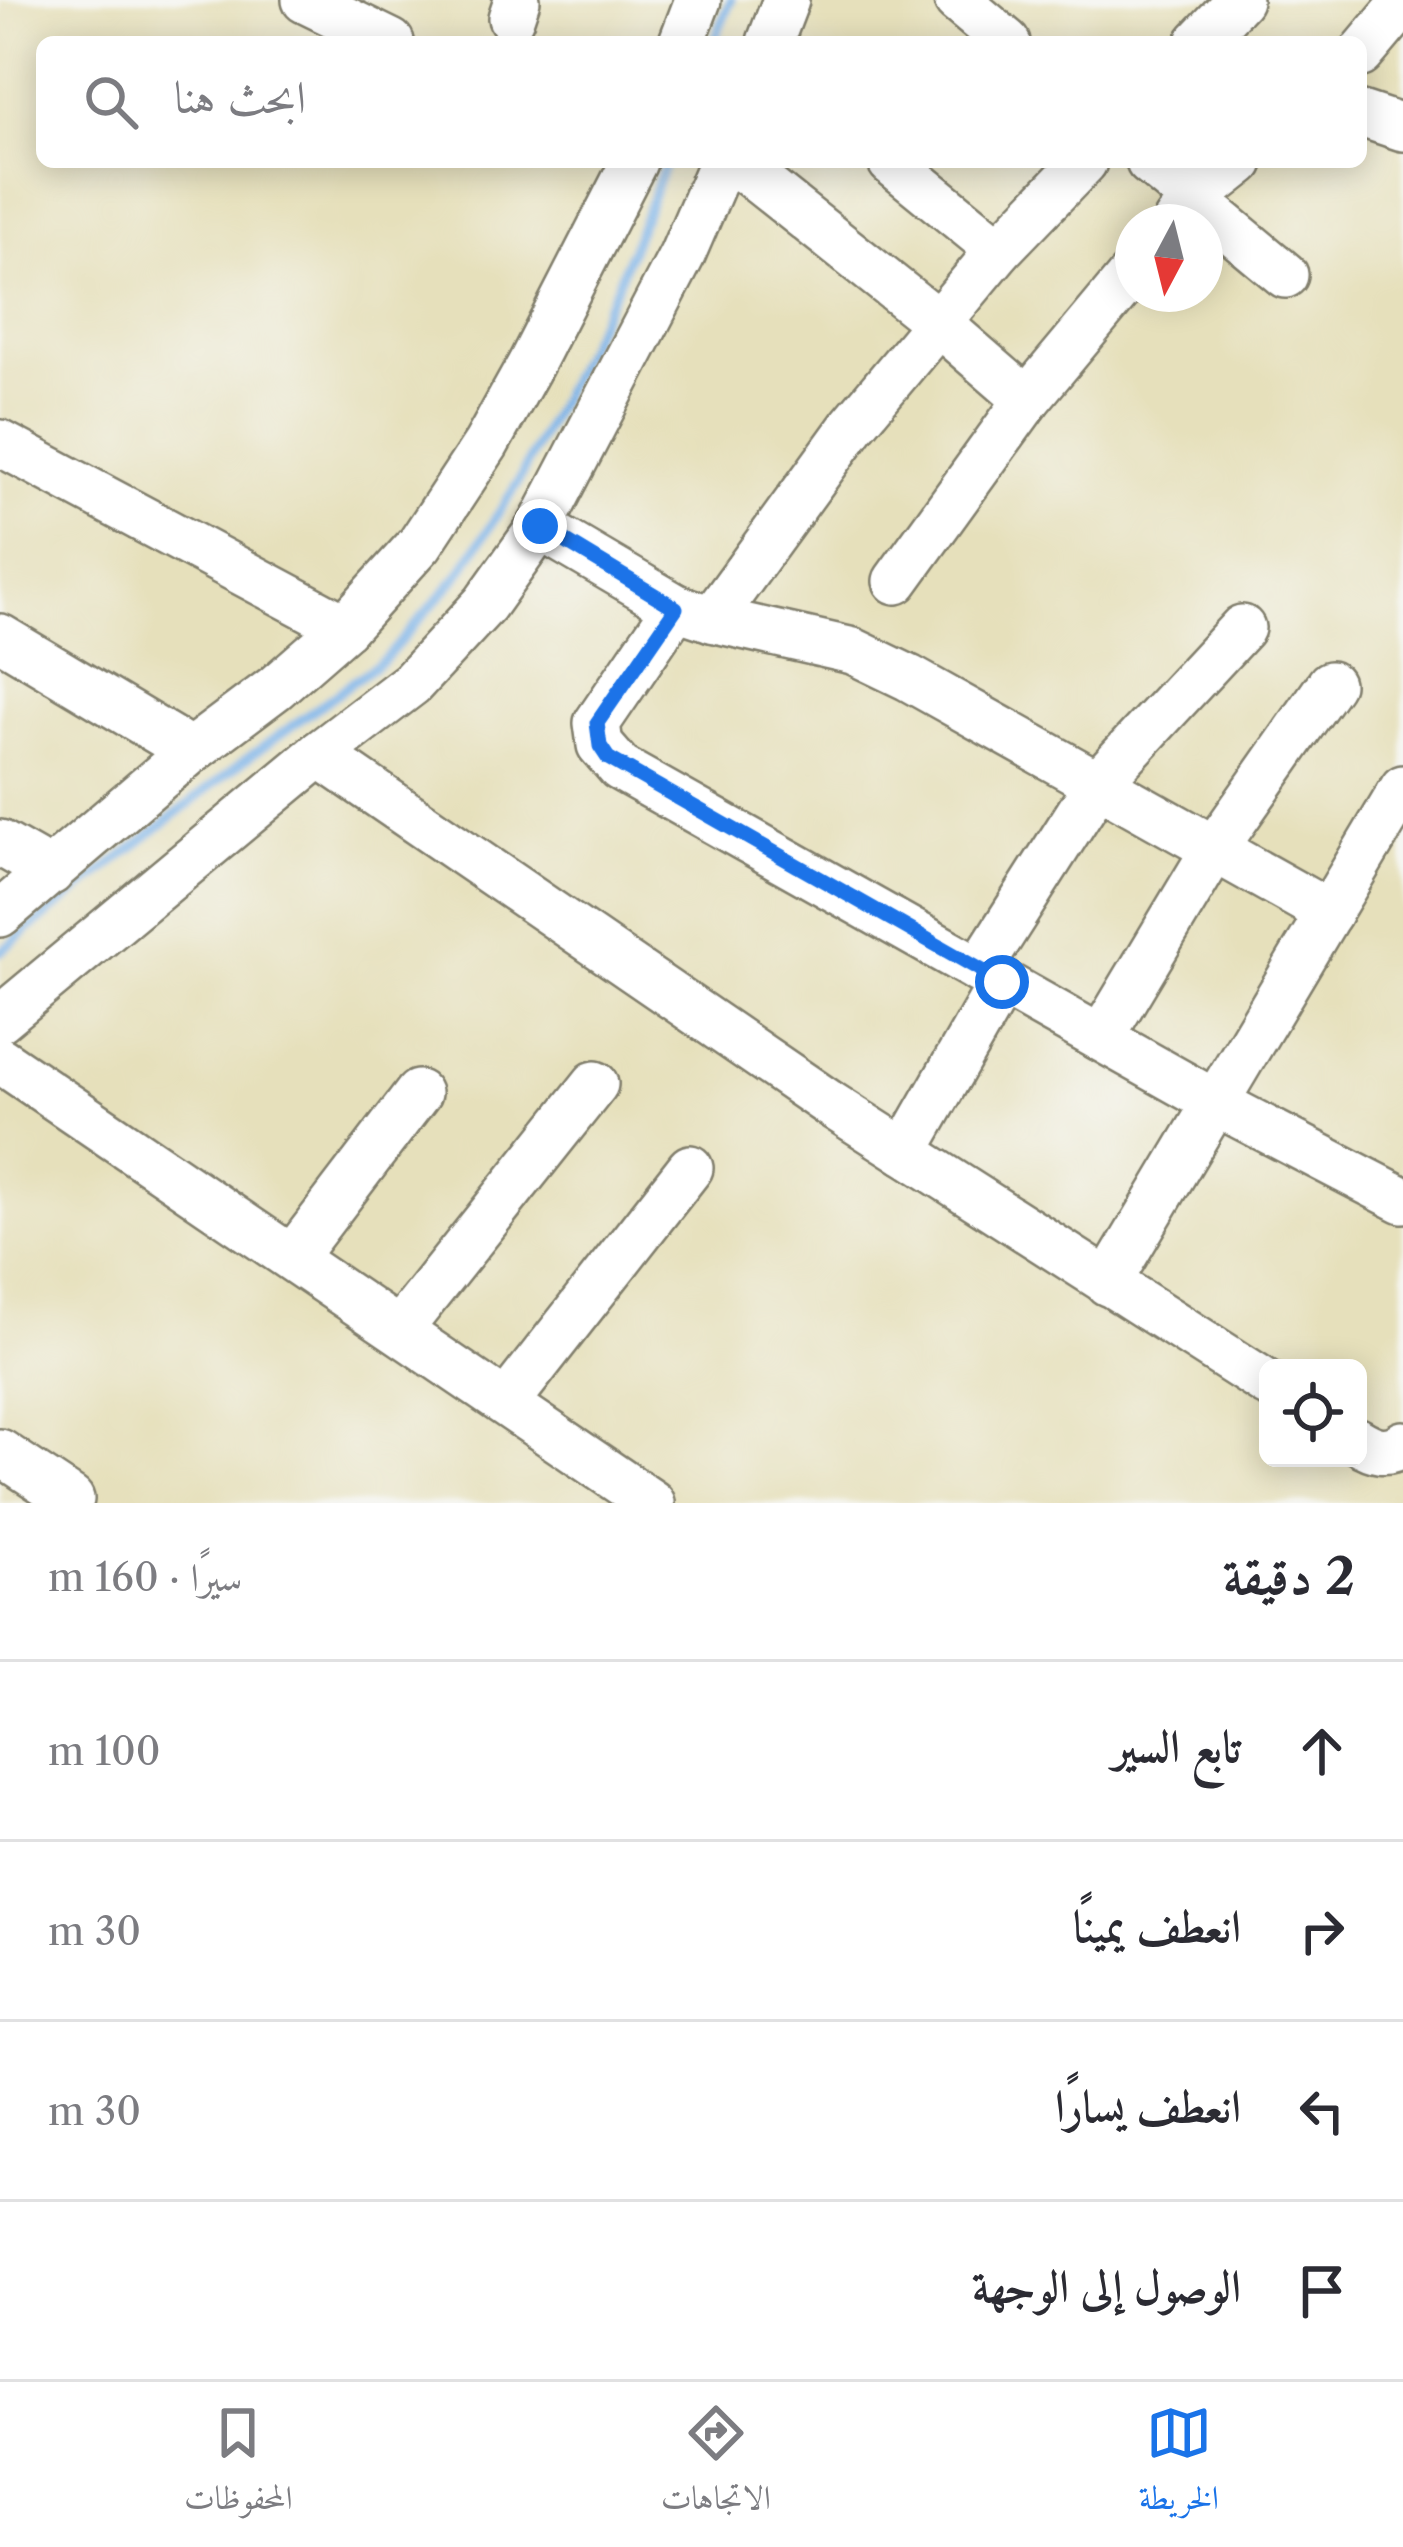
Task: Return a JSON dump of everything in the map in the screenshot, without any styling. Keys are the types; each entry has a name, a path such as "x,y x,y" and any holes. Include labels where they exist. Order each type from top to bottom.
{"street":[{"path":"305,0 379,36"},
{"path":"684,36 698,0"},
{"path":"772,36 786,0"},
{"path":"957,0 1000,36"},
{"path":"1205,36 1239,0"},
{"path":"1367,47 1403,4"},
{"path":"1367,116 1403,128"},
{"path":"0,914 345,627 420,544 486,444 631,168"},
{"path":"0,1019 319,754 412,683 485,604 540,526 682,255 719,168"},
{"path":"742,168 938,322 1027,400"},
{"path":"898,168 999,250"},
{"path":"1078,168 999,250 597,723 600,746 608,758 1216,1103 1402,1198"},
{"path":"1153,168 1179,204"},
{"path":"1192,204 1234,168"},
{"path":"1223,235 1286,275"},
{"path":"896,581 1027,400 1115,295"},
{"path":"0,443 345,627"},
{"path":"540,526 694,614 853,651 909,678 1329,913"},
{"path":"905,1152 991,976 1098,783 1242,628"},
{"path":"0,637 191,751"},
{"path":"1101,1038 1215,848 1330,684"},
{"path":"319,754 905,1152 1259,1378"},
{"path":"1108,1282 1403,788"},
{"path":"0,843 52,872"},
{"path":"0,1060 652,1503"},
{"path":"399,1330 595,1084"},
{"path":"293,1257 418,1094"},
{"path":"506,1403 690,1168"},
{"path":"1367,1446 1393,1451 1403,1444"},
{"path":"0,1452 70,1499"}],"waterway":[{"path":"716,36 731,0"},
{"path":"0,952 246,759 386,658 459,575 517,484 617,285 664,168"}],"route":[{"path":"540,526 676,608 597,723 596,734 608,758 1002,982"}]}
